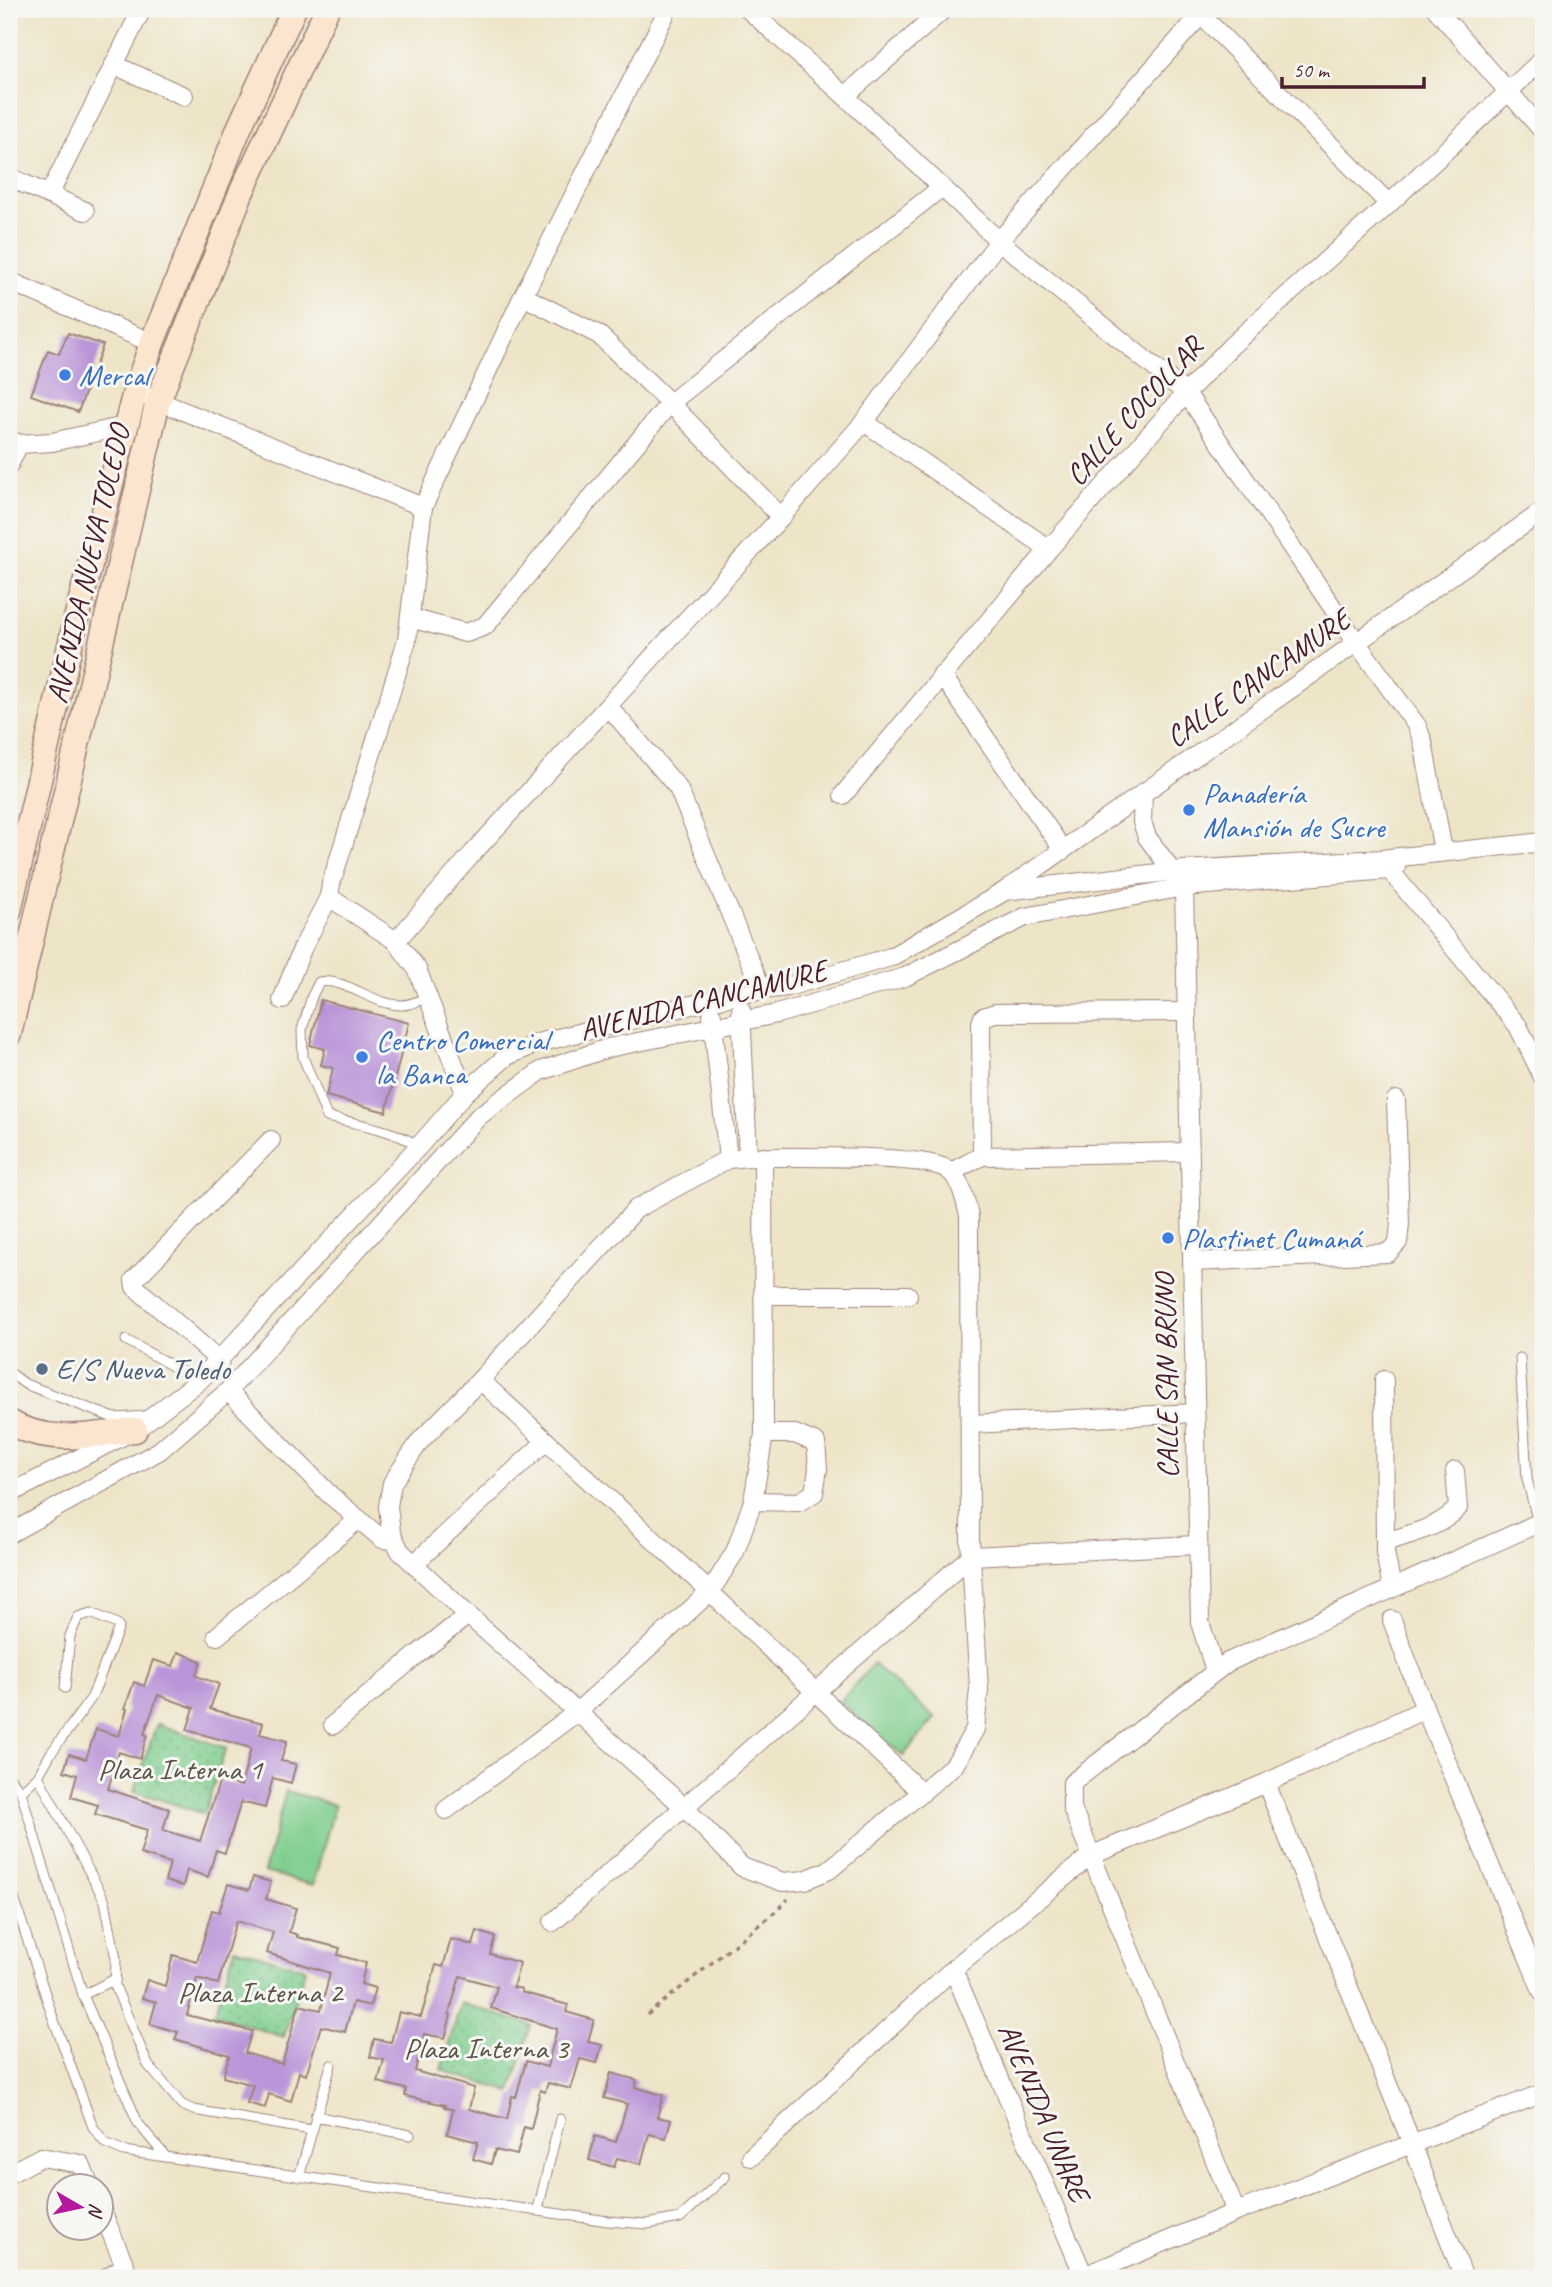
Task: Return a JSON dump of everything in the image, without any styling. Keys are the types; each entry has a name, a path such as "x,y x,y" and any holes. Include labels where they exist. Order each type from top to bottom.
{"main road":[{"name":"AVENIDA NUEVA TOLEDO","path":"9,911 77,615 135,392 152,343 240,126 294,9"},
{"name":"AVENIDA NUEVA TOLEDO","path":"9,1034 158,401 241,193 327,9"},
{"path":"9,1422 35,1434 70,1437 135,1430"}],"street":[{"path":"49,195 142,9"},
{"path":"282,1000 302,949 329,897 334,872 407,640 423,507 523,296 668,9"},
{"path":"748,9 999,241 1186,393 1417,726 1423,742 1443,851"},
{"path":"1436,9 1543,131"},
{"path":"845,96 938,11"},
{"path":"396,941 473,853 782,517 864,422 999,241 1200,11 1389,204"},
{"name":"CALLE COCOLLAR","path":"843,795 1049,549 1186,393 1231,346 1389,204 1543,59"},
{"path":"114,65 184,96"},
{"path":"9,177 85,211"},
{"path":"411,618 466,633 485,626 670,403 942,187"},
{"path":"9,281 152,343"},
{"path":"523,296 599,335 782,517"},
{"path":"135,392 423,507"},
{"path":"864,422 1049,549"},
{"path":"9,465 14,442 52,442 125,426"},
{"name":"CALLE CANCAMURE","path":"1005,891 1543,511"},
{"path":"942,675 1063,850"},
{"path":"609,707 678,788 762,990"},
{"path":"1143,793 1142,822 1147,837 1184,887"},
{"name":"AVENIDA CANCAMURE","path":"9,1534 159,1451 228,1391 479,1116 541,1071 608,1048 743,1021 905,977 1025,917 1184,887 1384,864 1443,851 1543,842"},
{"path":"1384,864 1518,1026 1543,1077"},
{"name":"AVENIDA CANCAMURE","path":"465,1093 506,1056 538,1043 710,1001 787,987 891,957 1005,891 1173,872 1384,864"},
{"name":"CALLE SAN BRUNO","path":"1184,887 1200,1622 1215,1671"},
{"path":"9,1494 135,1430 199,1381 419,1146 465,1093 417,969 396,941 329,897"},
{"path":"446,1810 577,1712 710,1592 735,1552 754,1501 764,1434 763,1295 756,1157 743,1070 743,1021 738,996"},
{"path":"710,1001 715,1026 728,1159"},
{"path":"982,1156 983,1017 995,1013 1186,1012"},
{"path":"718,1072 743,1070"},
{"path":"1193,1262 1388,1253 1398,1242 1400,1224 1396,1100"},
{"path":"220,1361 135,1287 134,1280 271,1140"},
{"path":"950,1172 982,1156 1189,1152"},
{"path":"756,1157 837,1157 936,1163 950,1172 963,1192 969,1215 971,1556 979,1689 975,1729 955,1764 828,1870 805,1880 783,1882 742,1867 682,1807 400,1551 394,1540 388,1506 392,1483 419,1441 480,1380 636,1209 728,1159 756,1157"},
{"path":"763,1295 908,1295"},
{"path":"480,1380 710,1592 922,1793"},
{"path":"1384,1380 1386,1542 1392,1588"},
{"path":"228,1391 330,1494 382,1539 394,1540"},
{"path":"971,1424 1195,1413"},
{"path":"754,1501 799,1502 814,1493 818,1469 816,1443 795,1434 764,1434"},
{"path":"414,1564 545,1442"},
{"path":"1386,1542 1434,1526 1448,1518 1458,1507 1455,1471"},
{"path":"218,1636 359,1519"},
{"path":"1541,1522 1236,1658 1215,1671 1072,1783 1072,1808 1236,2212 1543,2093"},
{"path":"553,1922 971,1556 1197,1545"},
{"path":"333,1726 468,1615"},
{"path":"1392,1620 1425,1709 1543,1993"},
{"path":"751,2157 953,1969 1090,1856 1266,1783 1425,1709"},
{"path":"1266,1783 1464,2278"},
{"name":"AVENIDA UNARE","path":"953,1969 1084,2276 1236,2212"},
{"path":"9,2174 41,2157 81,2164 84,2172"},
{"path":"106,2278 128,2272 115,2242"}],"lane":[{"path":"419,1146 386,1130 327,1117 303,1057 302,1030 318,982 332,980 382,1003 405,1005 428,997"},
{"path":"126,1339 199,1381"},
{"path":"1520,1358 1527,1479 1541,1522"},
{"path":"9,1372 25,1384 114,1418 157,1415"},
{"path":"21,1792 38,1776 51,1753 92,1697 119,1628 117,1624 90,1613 78,1617 70,1636 65,1688"},
{"path":"38,1776 105,1901 116,1959 115,1986 148,2065 182,2105 194,2110 311,2130"},
{"path":"9,1777 21,1792 83,1996 138,2123 166,2157"},
{"path":"9,1883 52,2015 93,2127 105,2143 124,2151 608,2221 647,2224 680,2218 725,2177"},
{"path":"83,1996 115,1979"},
{"path":"299,2177 331,2065"},
{"path":"315,2116 411,2135"},
{"path":"538,2209 560,2119"}],"path":[{"path":"647,2015 780,1908 788,1898 795,1881"}],"green space":[{"path":"873,1664 935,1718 903,1756 840,1702"},
{"name":"Plaza Interna 1","path":"157,1724 226,1748 204,1814 134,1791"},
{"path":"286,1791 335,1805 313,1885 264,1872"},
{"name":"Plaza Interna 2","path":"235,1948 305,1969 284,2037 214,2015"},
{"name":"Plaza Interna 3","path":"461,2003 531,2025 511,2092 441,2070"}],"building":[{"name":"Mercal","path":"68,333 103,345 78,412 31,395 48,350 59,354"},
{"name":"Centro Comercial la Banca","path":"321,1000 409,1023 386,1112 326,1096 333,1068 321,1065 325,1049 310,1045"},
{"path":"178,1652 201,1661 196,1676 219,1684 210,1709 263,1723 260,1734 287,1741 281,1761 296,1764 291,1783 273,1778 265,1808 241,1802 225,1853 216,1850 208,1877 187,1870 183,1886 165,1881 170,1863 140,1854 147,1830 95,1814 98,1805 71,1797 77,1775 64,1771 69,1754 86,1759 96,1729 119,1736 134,1682 144,1686 153,1660 173,1666","holes":["158,1695 194,1708 187,1730 251,1748 241,1786 220,1780 200,1841 163,1830 169,1809 108,1789 119,1752 140,1759 147,1735 144,1734"]},
{"path":"253,1877 271,1882 266,1899 296,1908 289,1932 298,1935 297,1937 340,1948 338,1955 366,1963 361,1984 375,1988 370,2006 353,2002 345,2032 321,2026 306,2075 299,2072 291,2101 269,2094 265,2108 247,2103 253,2085 223,2077 229,2055 175,2039 178,2032 150,2024 156,2002 142,1998 147,1980 165,1986 173,1955 197,1962 212,1910 219,1912 228,1884 249,1890","holes":["236,1921 273,1932 267,1953 330,1973 321,2010 299,2005 282,2064 245,2053 252,2031 187,2015 197,1978 218,1984"]},
{"path":"477,1931 495,1937 490,1954 520,1963 513,1987 522,1989 521,1992 568,2005 566,2012 594,2020 588,2042 602,2045 597,2063 580,2059 571,2089 548,2083 545,2092 540,2090 531,2129 524,2127 517,2155 495,2150 491,2164 473,2159 478,2142 447,2134 453,2110 444,2107 445,2105 405,2096 406,2089 378,2082 384,2060 370,2057 374,2039 391,2042 399,2012 421,2017 436,1965 443,1967 451,1939 473,1945","holes":["460,1976 497,1987 491,2008 557,2029 547,2067 526,2061 516,2097 512,2096 507,2119 469,2109 474,2088 415,2071 424,2034 445,2038"]},
{"path":"611,2073 637,2080 635,2087 663,2095 657,2117 671,2120 666,2138 649,2134 641,2164 617,2158 614,2167 589,2160 595,2136 616,2142 627,2104 604,2098"}],"place":[{"name":"Mercal","path":"65,375"},
{"name":"Panadería Mansión de Sucre","path":"1189,810"},
{"name":"Centro Comercial la Banca","path":"362,1057"},
{"name":"Plastinet Cumaná","path":"1168,1238"},
{"name":"E/S Nueva Toledo","path":"42,1369"}]}
